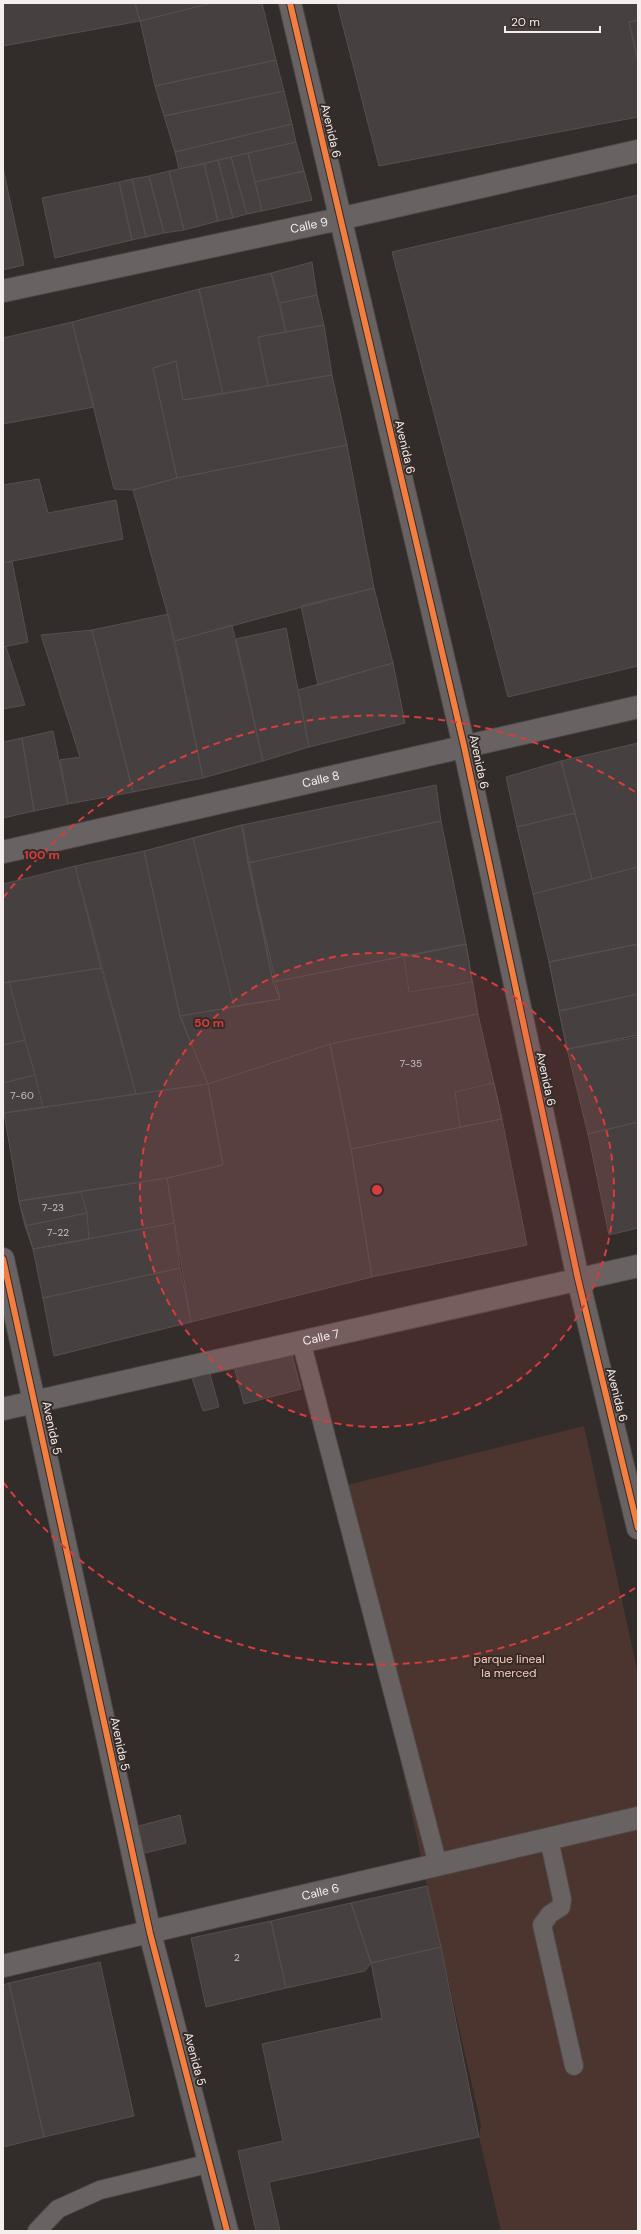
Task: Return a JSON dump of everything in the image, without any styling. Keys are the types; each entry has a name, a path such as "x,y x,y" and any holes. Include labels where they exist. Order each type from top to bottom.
{"street":[{"name":"Avenida 6","path":"290,3 339,219 464,746 578,1279 638,1528"},
{"name":"Calle 9","path":"3,291 339,219 638,150"},
{"name":"Calle 8","path":"3,852 638,707"},
{"name":"Avenida 5","path":"3,1259 150,1933 211,2163 227,2231"},
{"name":"Calle 7","path":"3,1409 638,1266"},
{"name":"Calle 6","path":"3,1966 150,1933 638,1818"}],"lane":[{"path":"301,1341 438,1865"},
{"path":"549,1839 562,1899 561,1907 550,1914 542,1925 574,2066"},
{"path":"37,2231 58,2209 100,2190 211,2163"}],"green space":[{"name":"parque lineal la merced","path":"584,1426 638,1674 638,2231 501,2231 479,2137 481,2125 427,1886 343,1486"}],"building":[{"path":"3,3 135,3 140,21 3,46"},
{"path":"135,3 212,3 140,21"},
{"path":"212,3 262,3 276,60 155,86 140,21"},
{"path":"337,3 638,3 638,20 629,22 638,61 638,117 379,166"},
{"path":"638,20 638,61 629,22"},
{"path":"276,60 284,91 164,116 155,86"},
{"path":"284,91 292,124 175,152 164,116"},
{"path":"292,124 296,142 179,169 175,152"},
{"path":"296,142 304,171 255,182 248,153"},
{"path":"248,153 262,211 247,214 231,157"},
{"path":"231,157 247,214 233,218 218,160"},
{"path":"218,160 233,218 218,221 204,164"},
{"path":"204,164 218,221 184,230 169,171"},
{"path":"3,168 24,265 3,270"},
{"path":"169,171 184,230 164,233 149,176"},
{"path":"304,171 312,200 262,211 255,182"},
{"path":"149,176 164,233 146,237 132,179"},
{"path":"132,179 146,237 132,240 119,182"},
{"path":"119,182 132,240 55,258 42,198"},
{"path":"638,195 638,666 508,697 392,252"},
{"path":"312,262 317,295 280,303 271,273"},
{"path":"271,273 286,332 258,337 268,386 223,394 199,289"},
{"path":"199,289 223,394 183,400 176,361 153,368 177,478 133,490 114,489 72,322"},
{"path":"317,295 324,325 286,332 280,303"},
{"path":"72,322 94,407 3,424 3,338"},
{"path":"324,325 332,375 268,386 258,337"},
{"path":"176,361 183,400 332,375 347,445 177,478 153,368"},
{"path":"347,445 374,588 175,641 133,490 177,478"},
{"path":"39,479 48,513 116,500 123,539 3,563 3,485"},
{"path":"12,561 28,642 3,647 3,563"},
{"path":"374,588 393,663 318,685 301,606"},
{"path":"168,614 203,778 133,792 92,630"},
{"path":"232,625 263,761 203,778 175,641"},
{"path":"286,628 309,747 263,761 236,639"},
{"path":"92,630 133,792 68,804 60,760 80,757 41,635"},
{"path":"3,647 6,647 25,705 3,709"},
{"path":"393,663 405,723 309,747 298,690"},
{"path":"53,731 68,804 34,811 22,738"},
{"path":"22,738 34,811 3,818 3,742"},
{"path":"638,743 638,867 592,879 561,761"},
{"path":"561,761 575,813 517,827 506,777"},
{"path":"436,785 441,821 248,863 242,825"},
{"path":"575,813 592,879 533,894 517,827"},
{"path":"441,821 466,944 273,982 248,863"},
{"path":"242,825 273,982 280,999 180,1016 144,851"},
{"path":"242,825 248,863 280,999 234,1006 193,838"},
{"path":"144,851 180,1016 208,1084 136,1094 75,866"},
{"path":"75,866 101,968 3,983 3,884"},
{"path":"638,867 638,944 549,962 533,894"},
{"path":"466,944 478,1014 330,1044 208,1084 180,1016 280,999 273,982"},
{"path":"466,944 472,982 409,992 404,957"},
{"path":"638,944 638,1035 567,1049 549,962"},
{"path":"638,944 638,994 559,1011 549,962"},
{"path":"101,968 136,1094 4,1113 3,983"},
{"path":"9,982 25,1040 3,1045 3,983"},
{"path":"638,994 638,1035 567,1049 559,1011"},
{"path":"478,1014 502,1119 351,1149 330,1044"},
{"path":"638,1037 638,1122 588,1134 567,1049"},
{"path":"25,1040 35,1075 3,1083 3,1045"},
{"path":"330,1044 351,1149 372,1277 191,1322 167,1178 223,1165 208,1084"},
{"path":"35,1075 43,1107 4,1113 3,1083"},
{"path":"494,1083 502,1119 460,1127 455,1092"},
{"path":"208,1084 223,1165 167,1178 19,1201 4,1113"},
{"path":"502,1119 527,1245 372,1277 351,1149"},
{"path":"638,1122 638,1228 609,1235 588,1134"},
{"path":"167,1178 174,1223 33,1249 19,1201"},
{"path":"81,1192 87,1213 25,1226 19,1201"},
{"path":"87,1213 89,1239 33,1249 25,1226"},
{"path":"174,1223 180,1268 43,1298 33,1249"},
{"path":"180,1268 191,1322 54,1356 43,1298"},
{"path":"291,1351 301,1389 244,1404 234,1366"},
{"path":"209,1370 219,1407 203,1411 191,1375"},
{"path":"180,1815 186,1843 141,1854 135,1827"},
{"path":"427,1886 441,1947 371,1963 351,1903"},
{"path":"351,1903 371,1963 365,1971 286,1988 271,1921"},
{"path":"271,1921 286,1988 206,2007 191,1938"},
{"path":"441,1947 479,2137 269,2182 280,2231 256,2231 238,2151 283,2141 262,2044 382,2018 371,1963"},
{"path":"100,1962 134,2116 44,2137 9,1983"},
{"path":"9,1983 44,2137 3,2147 3,1985"}],"cycle path":[{"path":"290,3 464,746 578,1279 638,1528"},
{"path":"3,1259 150,1933 227,2231"}]}
